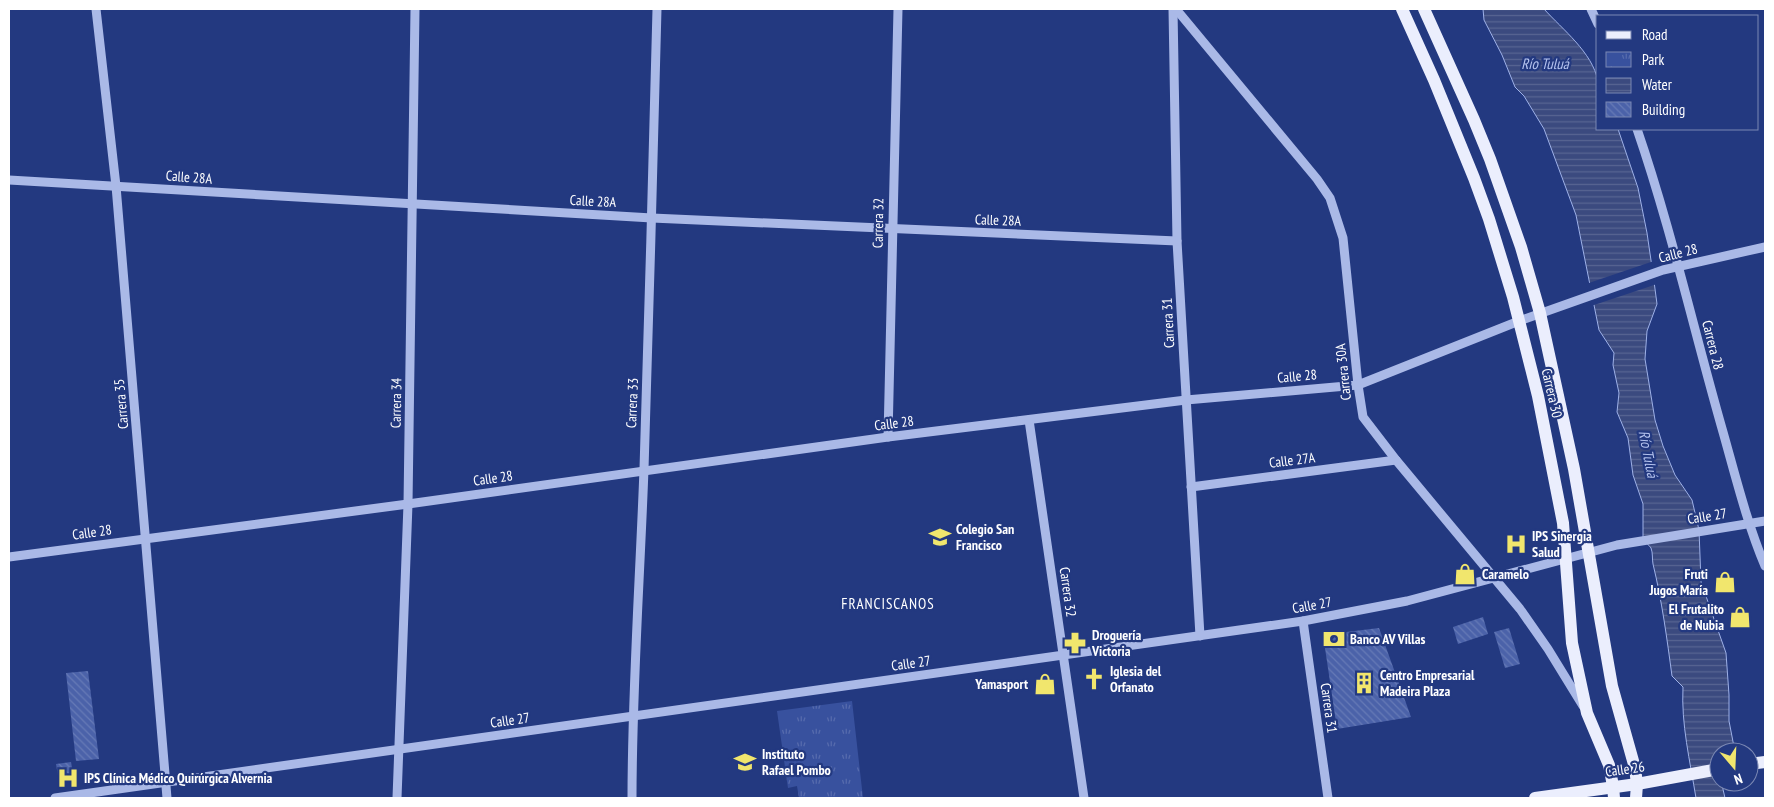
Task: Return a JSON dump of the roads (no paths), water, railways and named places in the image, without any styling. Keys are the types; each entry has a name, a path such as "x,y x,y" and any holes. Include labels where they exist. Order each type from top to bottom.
{"main road":[{"name":"Carrera 30","path":"1402,9 1437,88 1490,219 1502,257 1538,396 1564,522 1572,643 1587,713 1605,753 1614,792"},
{"name":"Carrera 30","path":"1424,9 1490,160 1518,239 1540,313 1574,469 1612,686 1631,751 1638,784 1636,798"},
{"name":"Calle 26","path":"1535,798 1614,792 1638,784 1709,771"}],"street":[{"name":"Carrera 35","path":"96,9 116,186 168,798"},
{"name":"Carrera 34","path":"397,798 408,504 415,9"},
{"name":"Carrera 33","path":"632,798 632,716 644,471 657,9"},
{"name":"Carrera 32","path":"888,437 898,9"},
{"name":"Carrera 31","path":"1175,9 1177,240 1200,636"},
{"name":"Carrera 30A","path":"1175,9 1317,179 1330,198 1337,216 1344,245 1363,417 1396,460 1520,609 1587,713"},
{"name":"Carrera 28","path":"1637,130 1679,266 1705,368 1749,524 1765,566"},
{"name":"Calle 28A","path":"9,180 652,218 1177,240"},
{"name":"Calle 28","path":"9,557 888,437 1186,400 1358,385 1519,320 1663,270 1765,247"},
{"name":"Carrera 32","path":"1029,420 1084,798"},
{"name":"Calle 27A","path":"1191,486 1396,460"},
{"name":"Calle 27","path":"55,798 1304,621 1407,601 1617,545 1765,521"},
{"name":"Carrera 31","path":"1304,621 1328,798"}],"water":[{"name":"Río Tuluá","path":"1483,9 1544,9 1576,42 1590,60 1596,74 1596,130 1618,130 1638,188 1647,233 1657,304 1647,331 1645,359 1655,420 1675,475 1692,500 1699,530 1701,582 1726,653 1729,721 1733,742 1709,742 1709,792 1724,792 1725,798 1696,798 1685,729 1683,687 1672,676 1652,550 1643,540 1643,504 1633,475 1628,438 1617,412 1619,393 1613,365 1614,353 1599,330 1576,215 1544,129 1524,96 1515,87 1502,55 1484,20"}],"place":[{"name":"Colegio San Francisco","path":"940,537"},
{"name":"IPS Sinergia Salud","path":"1516,544"},
{"name":"Caramelo","path":"1465,574"},
{"name":"Fruti Jugos María","path":"1725,582"},
{"name":"El Frutalito de Nubia","path":"1740,617"},
{"name":"Banco AV Villas","path":"1334,639"},
{"name":"Droguería Victoria","path":"1075,643"},
{"name":"Iglesia del Orfanato","path":"1094,679"},
{"name":"Centro Empresarial Madeira Plaza","path":"1364,683"},
{"name":"Yamasport","path":"1045,684"},
{"name":"Instituto Rafael Pombo","path":"745,762"},
{"name":"IPS Clínica Médico Quirúrgica Alvernia","path":"68,778"}],"district":[{"name":"FRANCISCANOS","path":"888,604"}]}
